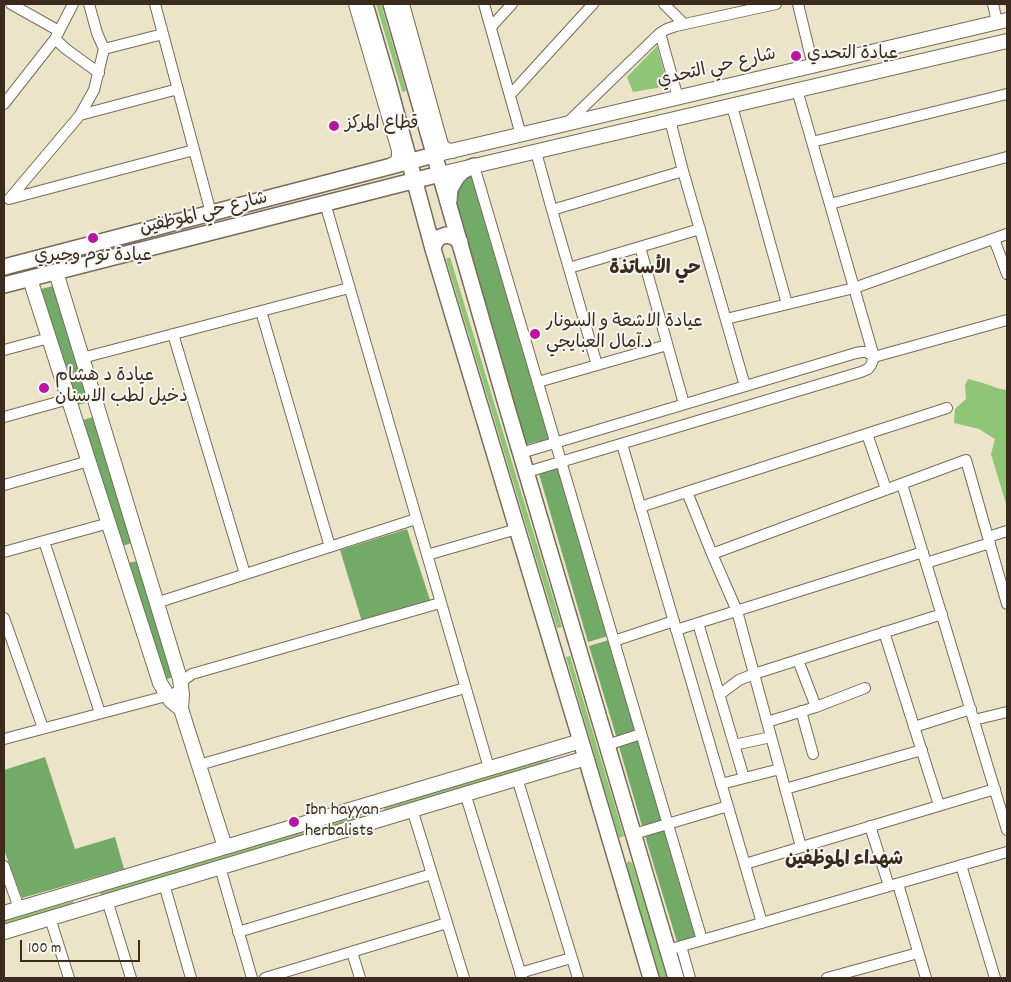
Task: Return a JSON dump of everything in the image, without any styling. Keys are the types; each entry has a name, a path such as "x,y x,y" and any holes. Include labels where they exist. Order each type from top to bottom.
{"main road":[{"path":"356,4 389,86 396,94 404,95 412,88 410,61 412,38"},
{"path":"365,4 399,150 397,162 390,166"},
{"path":"391,4 641,859 674,948 676,978"},
{"path":"402,4 441,145 446,150 453,151"},
{"name":"شارع حي التحدي","path":"434,155 1002,21"},
{"path":"440,174 1007,41"},
{"path":"912,43 907,49 906,54 908,59 915,63"},
{"path":"870,52 880,58 881,66 877,71"},
{"path":"773,75 767,81 767,89 771,94 779,94"},
{"path":"744,82 752,84 755,89 756,95 751,101"},
{"path":"389,86 433,249 612,844 650,978"},
{"path":"517,136 508,139 505,147 509,154 518,156"},
{"name":"شارع حي الموظفين","path":"4,267 434,155"},
{"path":"449,205 449,193 454,181 463,171 474,166"},
{"name":"شارع حي الموظفين","path":"4,285 440,174"},
{"path":"288,193 286,205 293,211"},
{"path":"264,199 271,205 272,213 270,217"},
{"path":"167,224 164,232 168,240 172,242"},
{"path":"143,231 149,236 150,244 148,248"},
{"path":"433,249 435,241 446,235 454,236 460,242"},
{"path":"56,272 181,686 181,710 225,847"},
{"path":"30,278 160,683 167,695 181,710"},
{"path":"74,416 97,408"},
{"path":"119,556 140,550"},
{"path":"550,640 563,642 569,639 574,632"},
{"path":"556,659 567,650 575,650 580,653"},
{"path":"4,913 581,742"},
{"path":"546,752 552,754 555,759 554,764 550,768"},
{"path":"4,932 586,758"},
{"path":"381,800 379,804 380,812 385,817"},
{"path":"361,806 366,812 366,823"},
{"path":"612,844 623,846 630,843 634,835"},
{"path":"618,866 623,860 633,856 641,859"},
{"path":"95,885 95,897 105,901"},
{"path":"76,891 82,897 80,908"}],"street":[{"path":"11,4 57,35 66,49 98,73"},
{"path":"4,104 57,35 73,4"},
{"path":"7,199 80,115 94,90 104,49 97,33 89,4"},
{"path":"155,4 211,213"},
{"path":"484,4 510,95 517,136"},
{"path":"491,27 512,4"},
{"path":"510,95 593,4"},
{"path":"664,4 684,24"},
{"path":"566,124 660,33 684,24 776,4"},
{"path":"798,4 813,66"},
{"path":"993,4 1002,21"},
{"path":"660,33 678,98"},
{"path":"104,49 163,34"},
{"path":"80,115 178,89"},
{"path":"527,472 861,372 868,369 871,365 874,357 797,90"},
{"path":"812,142 1007,94"},
{"path":"732,106 787,304"},
{"path":"670,120 745,386"},
{"path":"7,199 194,150"},
{"path":"536,152 597,365"},
{"path":"830,204 1007,157"},
{"path":"474,166 702,940"},
{"path":"552,210 683,171"},
{"path":"325,203 489,768"},
{"path":"569,268 700,229"},
{"path":"726,320 854,288 1007,234"},
{"path":"994,238 1007,274"},
{"path":"640,247 684,404"},
{"path":"82,358 349,288"},
{"path":"262,311 330,547"},
{"path":"874,357 1007,320"},
{"path":"173,334 245,574"},
{"path":"4,350 49,338"},
{"path":"538,382 667,345"},
{"path":"521,453 856,353 867,352 874,357"},
{"path":"4,417 69,399"},
{"path":"640,507 947,408"},
{"path":"867,434 886,489"},
{"path":"622,444 762,923"},
{"path":"712,554 966,460 1007,604"},
{"path":"4,484 89,461"},
{"path":"902,484 1007,830"},
{"path":"687,492 737,611 800,847"},
{"path":"156,603 416,519"},
{"path":"4,552 108,523"},
{"path":"427,556 517,528"},
{"path":"926,563 989,540 1007,531"},
{"path":"44,541 100,712"},
{"path":"614,641 675,625 698,623 923,552"},
{"path":"4,738 167,695 176,692 185,679 192,674 440,602"},
{"path":"719,695 739,680 754,674 942,614"},
{"path":"4,618 43,728"},
{"path":"698,623 744,778"},
{"path":"884,632 939,806"},
{"path":"798,660 816,706"},
{"path":"199,764 465,688"},
{"path":"766,722 865,688"},
{"path":"914,726 971,709"},
{"path":"801,711 813,754"},
{"path":"974,720 1007,712"},
{"path":"607,744 641,734"},
{"path":"734,745 771,737"},
{"path":"785,790 922,750"},
{"path":"722,784 780,769"},
{"path":"517,778 578,978"},
{"path":"745,864 995,789"},
{"path":"465,794 521,976 571,958"},
{"path":"634,835 728,806"},
{"path":"412,809 448,923 463,978"},
{"path":"870,826 926,978"},
{"path":"690,978 674,948 1007,852"},
{"path":"961,865 995,978"},
{"path":"4,866 19,908"},
{"path":"220,867 252,978"},
{"path":"238,932 432,874"},
{"path":"164,884 192,978"},
{"path":"105,901 131,978"},
{"path":"50,918 69,978"},
{"path":"265,978 448,923"},
{"path":"352,952 360,978"},
{"path":"827,978 918,953"}],"green space":[{"path":"376,4 381,4 405,92 402,91"},
{"path":"657,46 668,86 633,92 627,77"},
{"path":"471,175 549,439 524,445 454,200 455,193 462,182"},
{"path":"450,257 562,627 557,628 446,259"},
{"path":"53,286 90,402 77,405 41,289"},
{"path":"968,379 1007,390 1007,507 991,454 995,439 979,429 954,423 955,409 966,399 965,385"},
{"path":"93,417 132,543 122,546 83,420"},
{"path":"558,468 608,636 588,642 539,474"},
{"path":"407,529 430,600 362,622 340,550"},
{"path":"137,561 173,677 164,680 128,563"},
{"path":"609,640 636,733 617,739 589,646"},
{"path":"570,656 624,836 619,838 566,657"},
{"path":"637,737 663,821 642,826 618,743"},
{"path":"45,757 75,849 115,837 124,869 22,898 4,850 4,770"},
{"path":"548,757 549,761 385,811 384,806"},
{"path":"360,814 362,818 101,896 99,891"},
{"path":"664,830 696,936 677,942 645,836"},
{"path":"628,861 633,865 667,978 660,978 626,866"},
{"path":"73,901 74,906 4,926 4,921"}],"place":[{"name":"عيادة التحدي","path":"796,56"},
{"name":"قطاع المركز","path":"334,126"},
{"name":"عيادة توم وجيري","path":"93,238"},
{"name":"عيادة الاشعة و السونار د.آمال العبايجي","path":"535,334"},
{"name":"عيادة د هشام دخيل لطب الاسنان","path":"44,388"},
{"name":"Ibn hayyan herbalists","path":"294,822"}],"district":[{"name":"حي الأساتذة","path":"655,270"},
{"name":"شهداء الموظفين","path":"844,861"}]}
